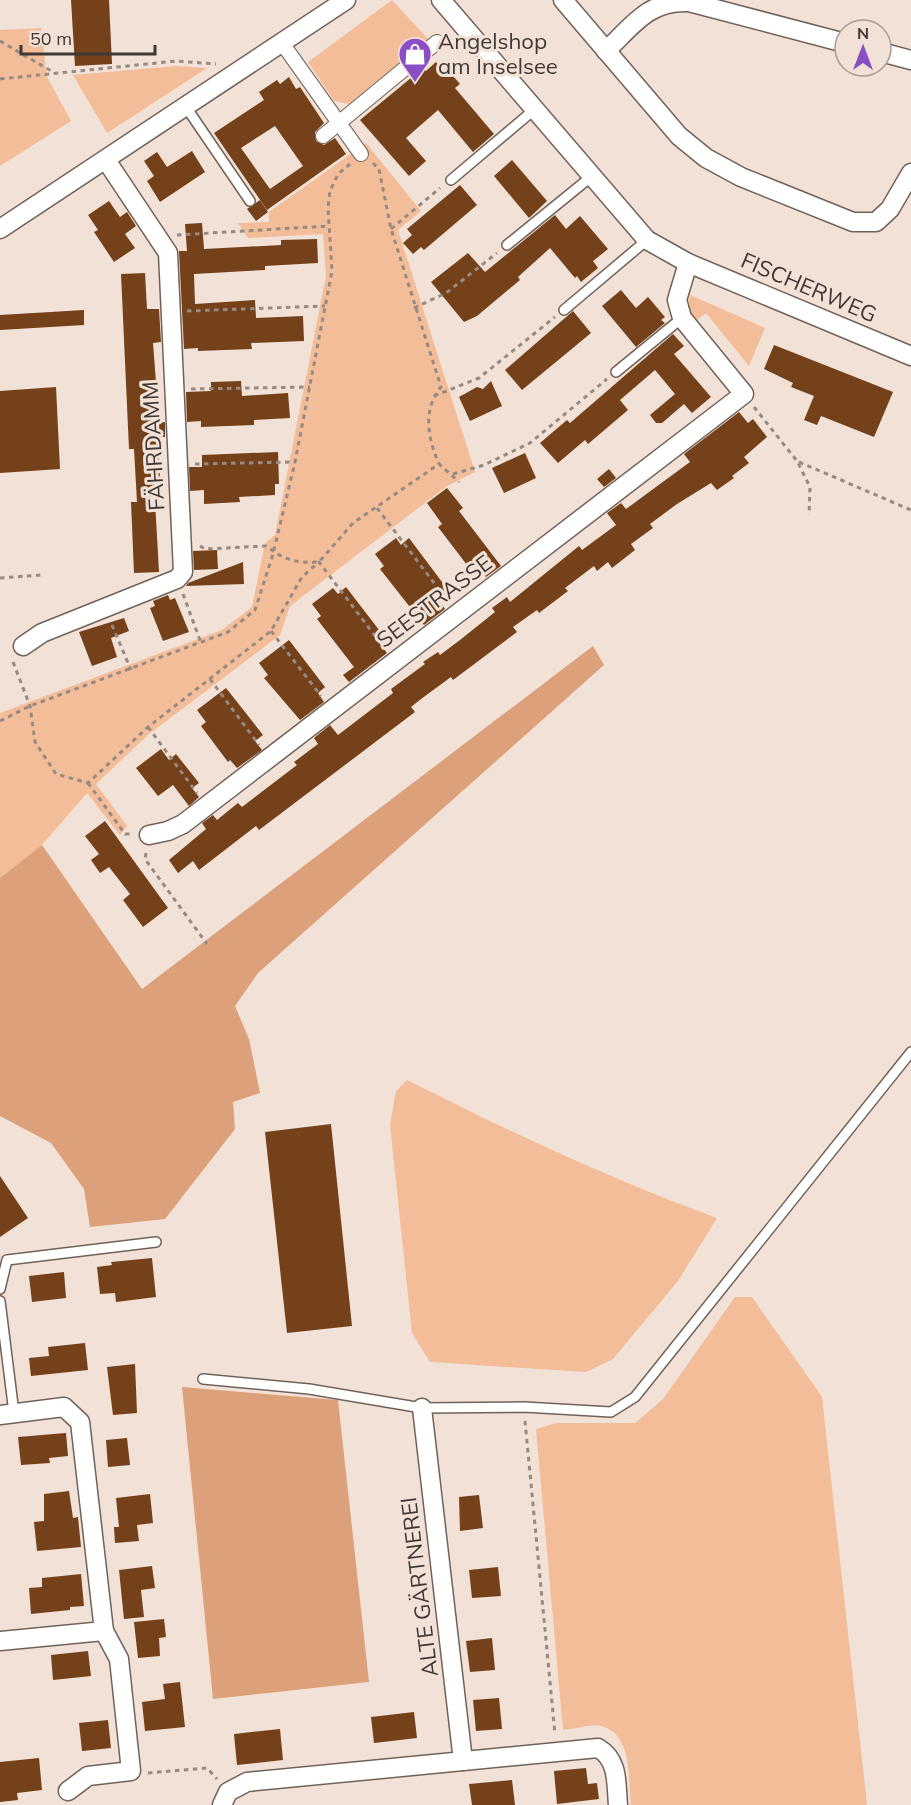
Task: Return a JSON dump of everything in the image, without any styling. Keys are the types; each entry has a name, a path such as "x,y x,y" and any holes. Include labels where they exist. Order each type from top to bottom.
{"street":[{"path":"0,229 346,0"},
{"path":"441,0 647,240"},
{"path":"563,0 679,136 706,158 741,177 853,222 876,222 891,209 911,174"},
{"path":"606,51 658,4 674,1 689,2 833,40"},
{"path":"323,136 437,42"},
{"path":"282,43 361,154"},
{"path":"893,55 911,60"},
{"name":"FÄHRDAMM","path":"106,160 168,253 183,572 177,579"},
{"name":"FISCHERWEG","path":"647,240 688,263 911,356"},
{"path":"688,263 677,300 682,318 744,394"},
{"name":"SEESTRASSE","path":"149,835 168,831 206,806 744,394"},
{"path":"23,646 42,633 177,579"},
{"path":"7,1414 64,1407 80,1422 104,1631 119,1659 131,1771 88,1776 68,1791"},
{"name":"ALTE GÄRTNEREI","path":"422,1408 463,1761"},
{"path":"0,1641 104,1631"},
{"path":"225,1799 247,1782 557,1750 598,1748 608,1754 614,1766 618,1805"}],"lane":[{"path":"186,107 250,201"},
{"path":"451,180 535,109"},
{"path":"507,245 592,176"},
{"path":"564,310 647,240"},
{"path":"616,372 682,318"},
{"path":"203,1379 309,1389 422,1408 524,1407 611,1412 635,1397 911,1052"},
{"path":"0,1289 7,1260 156,1242"},
{"path":"0,1301 7,1414"}],"path":[{"path":"0,41 53,72"},
{"path":"0,79 176,61 224,64"},
{"path":"0,721 30,706 228,632 255,610 273,554 295,462 332,271 328,225 330,191 338,174 361,154 368,157 379,169 391,229 414,308 441,387 432,397 428,424 432,447 440,464 459,482"},
{"path":"391,229 451,180"},
{"path":"157,236 328,225"},
{"path":"414,308 446,293 507,245"},
{"path":"171,312 325,306"},
{"path":"432,397 479,378 564,310"},
{"path":"453,474 484,465 530,443 616,372"},
{"path":"174,390 310,387"},
{"path":"744,394 797,461 810,487 809,515"},
{"path":"797,461 911,510"},
{"path":"178,465 295,462"},
{"path":"88,783 148,727 271,631 302,577 319,562 353,523 440,464"},
{"path":"377,508 457,613"},
{"path":"182,547 200,546 206,549 266,546 273,554 297,562 319,562"},
{"path":"319,562 394,662"},
{"path":"0,578 41,575"},
{"path":"177,579 201,643"},
{"path":"105,608 131,670"},
{"path":"271,631 332,709"},
{"path":"23,646 12,659 30,706 35,742 56,774 88,783 125,834 149,835 145,859 207,944"},
{"path":"210,679 268,758"},
{"path":"148,727 206,806"},
{"path":"524,1407 557,1750"},
{"path":"131,1771 143,1774 207,1768 225,1799"}],"shaded area":[{"path":"392,0 428,39 349,104 334,101 308,62"},
{"path":"41,28 47,77 71,121 0,166 0,30"},
{"path":"176,66 207,68 107,133 73,75"},
{"path":"366,143 421,211 398,230 475,472 447,486 290,606 280,635 149,734 96,784 127,826 120,835 87,793 42,845 0,878 0,713 222,630 252,607 265,543 275,535 326,276 323,234 248,238 238,223 269,222 269,212"},
{"path":"690,295 765,328 749,366 706,313 694,322 687,309"},
{"path":"593,646 604,665 258,973 235,1006 249,1039 260,1093 233,1102 235,1129 165,1219 90,1227 84,1189 51,1143 0,1116 0,878 42,845 142,989"},
{"path":"407,1080 560,1154 717,1218 678,1281 613,1359 586,1372 430,1362 412,1333 390,1125 396,1091"},
{"path":"735,1297 752,1297 822,1397 867,1805 631,1805 627,1759 619,1738 601,1726 563,1730 536,1429 557,1423 635,1423 663,1399"},
{"path":"182,1387 338,1400 369,1682 213,1699"}],"building":[{"path":"71,0 109,0 112,64 75,66"},
{"path":"436,62 443,71 446,68 460,84 455,88 494,134 473,152 438,110 406,138 426,161 409,176 360,120 423,68 426,71"},
{"path":"289,77 296,89 300,87 324,123 315,132 316,141 324,145 335,138 346,154 267,210 214,133 264,100 259,92 277,80 280,84","holes":["275,126 303,166 270,189 241,148"]},
{"path":"192,151 205,172 160,202 147,181 154,176 144,161 157,152 167,167"},
{"path":"512,160 547,201 529,218 494,176"},
{"path":"460,185 477,205 424,250 421,247 413,254 403,243 412,235 407,229"},
{"path":"260,200 268,212 256,221 247,209"},
{"path":"109,201 120,217 127,212 136,226 125,234 135,248 114,262 94,232 98,230 88,215"},
{"path":"555,215 566,229 580,216 608,249 593,261 598,268 581,282 550,248 518,277 520,280 477,316 464,322 431,282 468,253 485,272"},
{"path":"202,223 204,249 281,245 281,240 317,239 318,263 265,266 265,270 194,274 195,304 255,300 256,318 303,316 304,341 251,343 252,349 198,351 198,348 184,349 179,251 187,251 185,224"},
{"path":"145,273 147,309 159,309 161,342 153,343 157,395 151,395 152,423 165,422 165,437 158,437 161,501 155,501 159,572 134,573 131,502 137,502 134,449 129,449 121,274"},
{"path":"621,290 636,308 648,297 665,317 661,320 665,323 636,347 602,306"},
{"path":"84,310 84,325 0,330 0,315"},
{"path":"573,311 591,333 522,390 505,370"},
{"path":"673,334 684,346 674,354 711,397 692,413 684,404 662,423 656,423 650,415 675,394 655,370 620,400 628,410 588,444 585,440 558,463 540,443 567,420 570,423"},
{"path":"774,345 893,392 874,437 821,416 817,425 804,420 814,396 791,387 793,383 764,369"},
{"path":"241,381 242,396 288,393 290,418 254,420 254,425 201,427 201,421 187,422 186,392 211,391 211,382"},
{"path":"491,381 502,406 470,421 459,397 477,387 483,389"},
{"path":"56,387 60,469 0,473 0,391"},
{"path":"739,412 748,423 753,419 767,437 744,457 749,463 732,476 734,478 717,490 711,483 650,524 653,528 631,544 635,550 612,568 608,562 597,571 594,566 565,588 568,591 539,613 537,610 513,627 517,632 453,680 451,677 421,699 411,707 415,712 259,830 256,826 199,870 193,861 178,873 169,860 206,829 202,823 213,815 217,820 238,803 242,807 297,765 294,762 318,744 314,738 330,725 338,735 393,693 391,689 425,664 423,662 438,652 440,655 495,612 492,608 507,597 510,602 579,546 582,550 616,525 607,513 621,503 626,509 690,462 684,454"},
{"path":"278,452 279,484 275,484 275,495 239,497 240,502 204,504 204,490 190,491 189,467 202,467 202,455"},
{"path":"525,453 536,478 504,493 492,468"},
{"path":"609,469 616,478 604,487 597,479"},
{"path":"447,488 463,508 459,511 501,566 486,577 480,569 472,571 467,565 438,527 442,524 427,503"},
{"path":"396,538 401,545 409,538 448,590 437,599 445,609 424,625 380,569 384,566 375,554"},
{"path":"217,550 218,569 194,570 193,551"},
{"path":"243,562 244,584 186,586 188,583"},
{"path":"346,587 386,639 380,644 387,653 349,682 343,675 354,667 317,619 321,616 312,604 333,588 338,594"},
{"path":"168,595 170,600 175,598 189,632 163,641 150,608 155,606 153,601"},
{"path":"124,618 129,631 111,638 117,657 92,666 79,632"},
{"path":"289,640 325,687 318,693 324,702 300,720 264,678 268,675 259,663"},
{"path":"226,688 263,735 255,741 262,750 237,768 230,760 228,762 201,726 206,722 197,710"},
{"path":"161,749 169,760 176,754 199,783 192,788 199,797 189,806 173,785 158,796 136,768"},
{"path":"105,821 168,908 143,927 123,900 130,894 109,867 100,873 91,860 99,854 85,836"},
{"path":"331,1124 352,1326 287,1333 265,1132"},
{"path":"0,1176 28,1218 0,1237"},
{"path":"152,1258 156,1297 116,1302 115,1293 100,1294 97,1267 112,1265 111,1262"},
{"path":"64,1272 66,1298 32,1302 29,1276"},
{"path":"85,1343 88,1370 31,1376 29,1358 49,1356 48,1347"},
{"path":"135,1364 137,1413 113,1415 107,1367"},
{"path":"66,1433 68,1456 49,1458 50,1463 21,1465 18,1437"},
{"path":"127,1438 130,1465 108,1467 106,1440"},
{"path":"69,1491 73,1518 78,1517 81,1547 37,1551 34,1522 44,1521 44,1494"},
{"path":"150,1494 153,1523 137,1525 139,1541 115,1543 114,1527 119,1527 116,1498"},
{"path":"479,1495 483,1528 460,1531 459,1497"},
{"path":"152,1566 155,1588 141,1590 144,1617 124,1619 119,1570"},
{"path":"498,1567 501,1596 472,1598 469,1570"},
{"path":"81,1574 84,1606 70,1607 70,1610 31,1614 29,1588 42,1587 42,1578"},
{"path":"164,1619 166,1637 159,1638 160,1656 138,1658 134,1622"},
{"path":"492,1638 495,1670 470,1672 466,1641"},
{"path":"88,1651 91,1676 53,1680 51,1655"},
{"path":"180,1682 185,1727 145,1731 142,1702 165,1699 163,1684"},
{"path":"499,1698 502,1729 476,1731 473,1700"},
{"path":"414,1712 417,1738 374,1743 371,1717"},
{"path":"108,1720 111,1748 82,1751 79,1723"},
{"path":"280,1729 283,1760 237,1765 234,1734"},
{"path":"39,1758 42,1790 17,1793 18,1800 0,1802 0,1762"},
{"path":"586,1768 588,1784 597,1783 599,1799 557,1804 554,1771"},
{"path":"512,1780 515,1805 472,1805 469,1784"}],"place":[{"name":"Angelshop am Inselsee","path":"415,83"}]}
